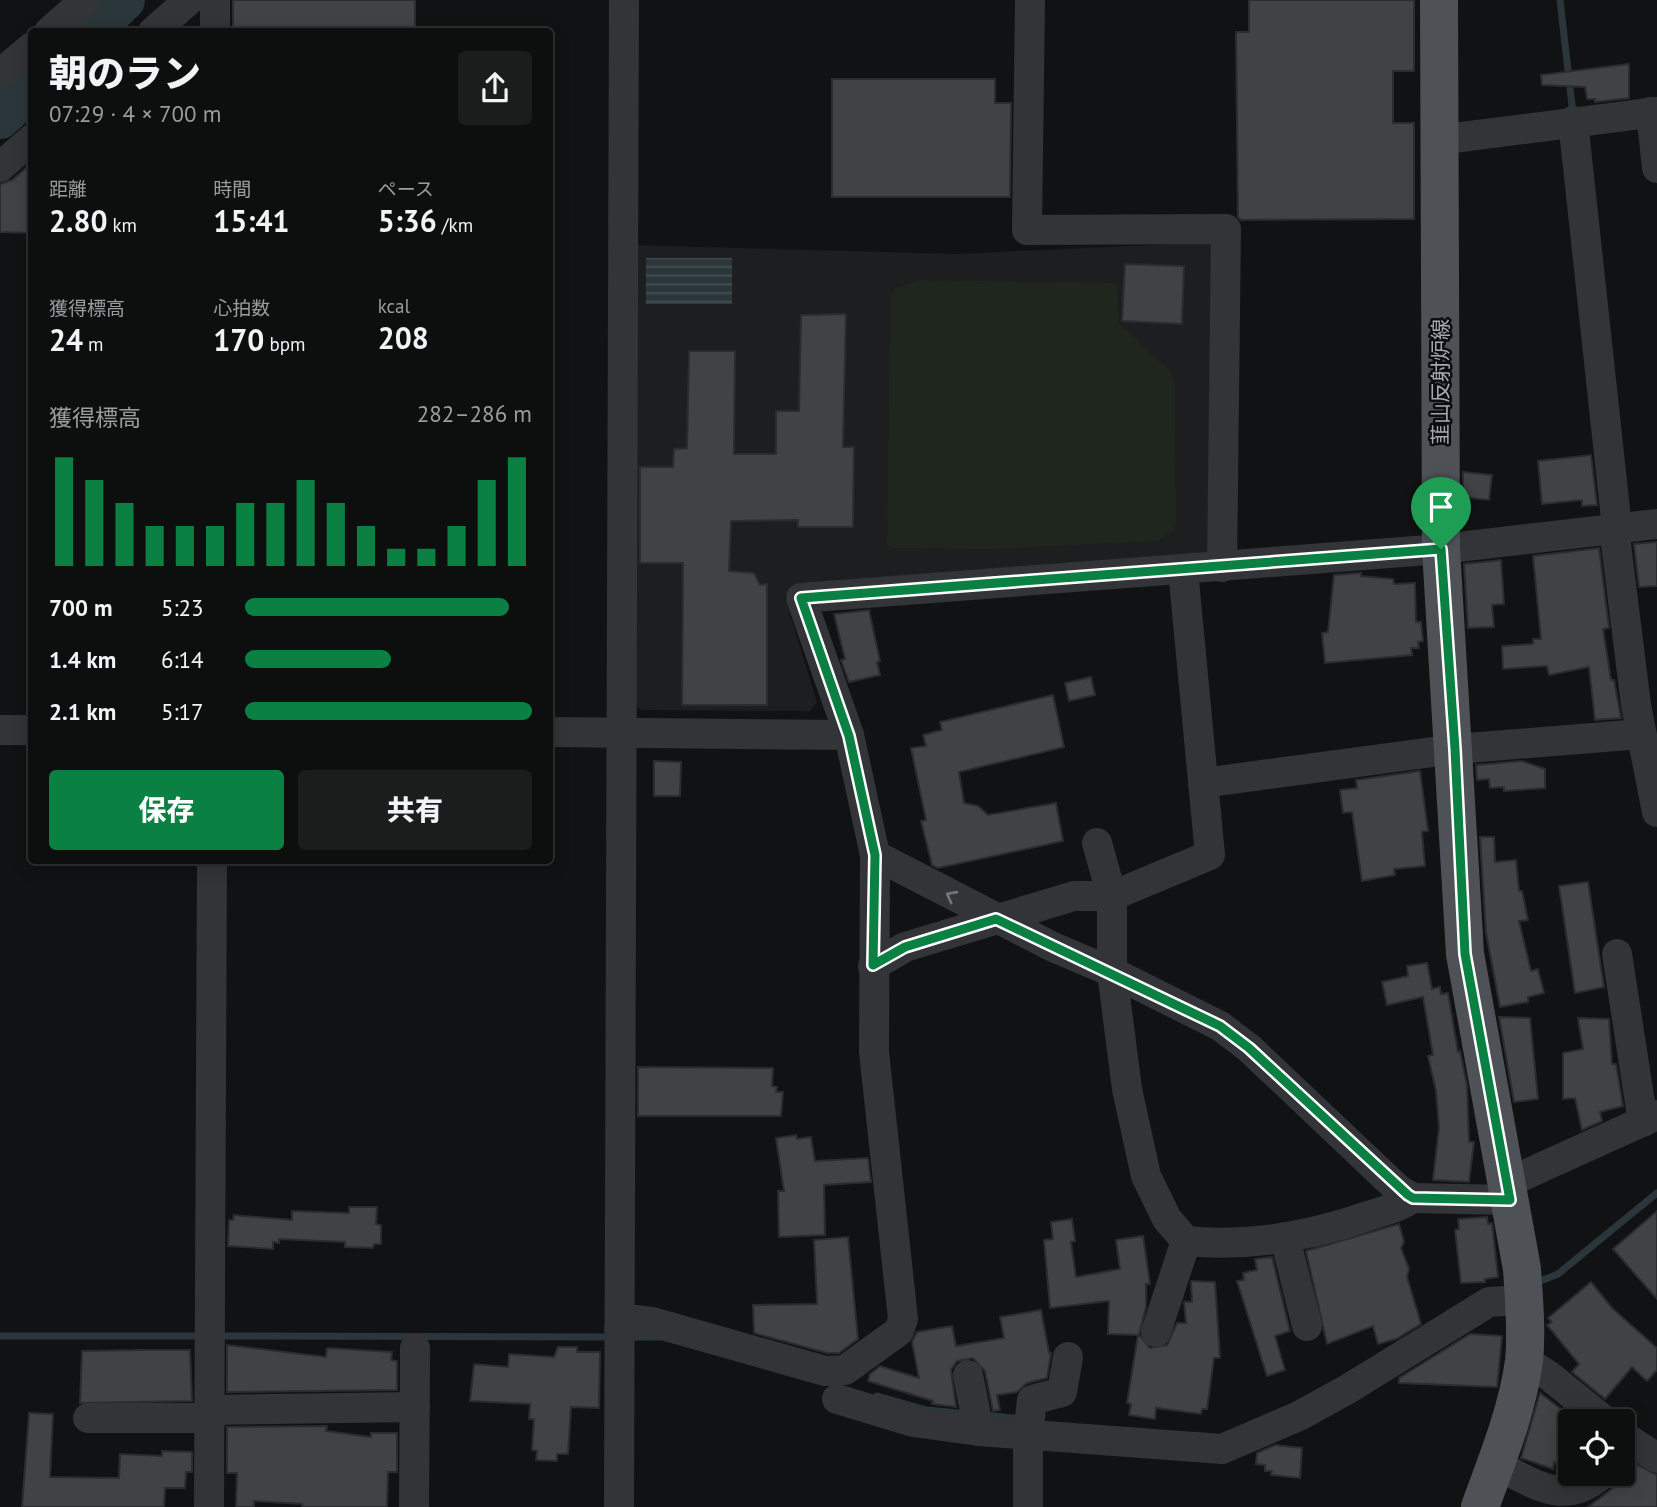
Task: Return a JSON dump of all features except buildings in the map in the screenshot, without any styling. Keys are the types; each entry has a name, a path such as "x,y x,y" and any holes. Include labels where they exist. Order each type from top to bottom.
{"main road":[{"name":"韮山反射炉線","path":"1438,0 1441,549 1455,749 1465,954 1522,1269 1524,1300 1524,1360 1518,1391 1480,1507"}],"street":[{"path":"54,28 85,0"},
{"path":"158,28 189,0"},
{"path":"215,0 215,28"},
{"path":"619,1507 624,0"},
{"path":"1030,0 1027,230 1226,229 1222,567"},
{"path":"0,74 28,50"},
{"path":"1438,140 1654,112 1657,168"},
{"path":"1573,121 1616,528 1641,734 1657,812"},
{"path":"0,167 28,142"},
{"path":"619,1334 636,1320 652,1322 825,1371 840,1372 899,1331 902,1319 874,1052 875,855 849,736 801,598 1441,549 1657,524"},
{"path":"873,965 905,947 1074,895 1112,896 1210,855 1183,570"},
{"path":"0,730 28,730"},
{"path":"553,732 849,736"},
{"path":"1203,783 1455,749 1641,734"},
{"path":"1097,844 1112,896 1112,972 1127,1089 1146,1176 1167,1219 1186,1241 1228,1245 1286,1238 1363,1218 1413,1198 1508,1192 1650,1119 1616,954"},
{"path":"875,855 996,919 1112,972 1220,1026 1249,1048 1399,1191 1413,1198"},
{"path":"209,1507 212,864"},
{"path":"1286,1238 1307,1326"},
{"path":"1156,1332 1186,1241"},
{"path":"837,1399 913,1422 977,1422 1029,1426 1212,1450 1229,1448 1348,1389 1489,1302 1524,1300"},
{"path":"414,1507 415,1348"},
{"path":"1028,1507 1032,1400 1062,1392 1068,1357"},
{"path":"1524,1360 1548,1374 1590,1409"},
{"path":"968,1375 977,1422"},
{"path":"88,1418 415,1407"},
{"path":"1635,1446 1657,1458"},
{"path":"1496,1464 1547,1492 1562,1496 1584,1493 1591,1486"}],"shaded area":[{"path":"1218,242 1215,556 788,593 785,598 817,702 810,711 641,710 630,702 631,245 956,254"},
{"path":"646,258 732,258 732,304 646,304"},
{"path":"920,280 1112,283 1117,286 1119,323 1170,371 1175,382 1175,529 1158,541 989,549 895,548 887,544 890,297 895,289"}],"waterway":[{"path":"95,28 124,0"},
{"path":"1560,0 1573,114"},
{"path":"0,118 28,92"},
{"path":"1543,1280 1558,1274 1657,1193"},
{"path":"0,1336 202,1336"},
{"path":"217,1336 611,1337"},
{"path":"626,1337 660,1337"},
{"path":"877,1396 927,1410 968,1414"},
{"path":"984,1415 1024,1419"}],"route":[{"path":"1441,549 1455,749 1465,954 1510,1200 1413,1198 1399,1191 1249,1048 1220,1026 1112,972 1052,947 996,919 905,947 873,965 875,855 849,736 801,598 1441,549"}]}
